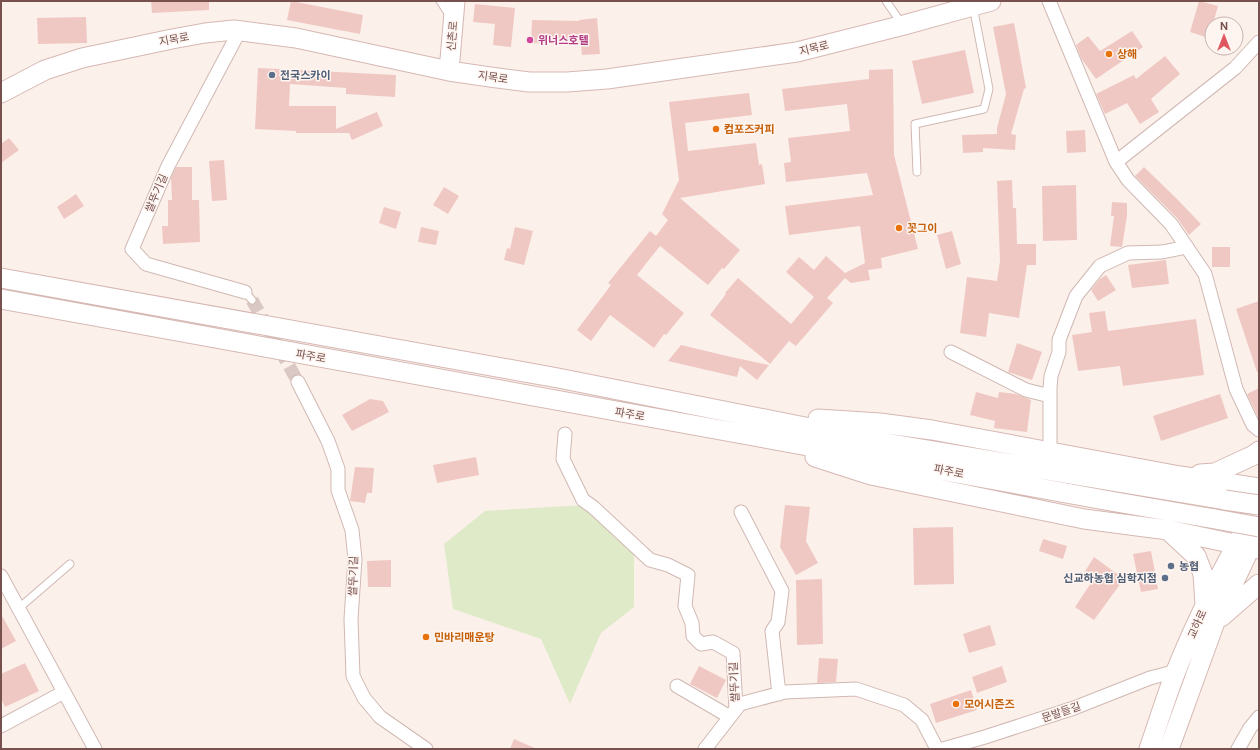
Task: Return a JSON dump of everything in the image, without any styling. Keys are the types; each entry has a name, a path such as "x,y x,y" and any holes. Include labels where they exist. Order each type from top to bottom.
{"main road":[{"name":"신촌로","path":"449,71 455,1"},
{"name":"지목로","path":"1,93 45,70 82,58 204,33 240,30 296,38 449,71 530,82 567,82 607,79 797,52 904,26 990,1"},
{"name":"파주로","path":"1,278 558,378 880,442 1259,505"},
{"name":"파주로","path":"1,299 1259,527"},
{"path":"743,414 880,423 917,428 1180,476 1259,488"},
{"path":"751,436 871,475 1084,518 1251,544"},
{"path":"1180,476 1215,473 1254,455 1259,451"},
{"name":"교하로","path":"1169,749 1215,622 1251,544 1259,505"},
{"path":"1168,530 1196,556 1203,574 1205,606"},
{"name":"교하로","path":"1149,749 1176,671 1205,606 1251,544"},
{"path":"1215,622 1259,584"}],"street":[{"path":"1049,1 1116,162 1128,180 1171,224 1205,274 1236,389 1253,424 1259,430"},
{"name":"쌀뚜기길","path":"240,30 168,166 132,249 146,264 248,296"},
{"path":"1116,162 1235,68 1259,42"},
{"path":"1050,452 1051,376 1059,352 1059,340 1076,296 1100,266 1128,253 1162,252 1187,247"},
{"path":"951,352 1026,390 1050,396"},
{"name":"쌀뚜기길","path":"298,382 328,441 338,468 338,490 352,530 355,559 351,619 353,676 364,698 380,717 426,749"},
{"name":"쌀뚜기길","path":"565,434 563,459 583,500 650,560 668,565 688,575 684,606 692,623 693,636 701,644 714,642 733,653 733,713"},
{"path":"741,512 782,591 778,622 772,631 779,694"},
{"path":"1,576 64,692 89,747"},
{"name":"문발들길","path":"943,749 1074,708 1150,678 1176,671"},
{"name":"쌀뚜기길","path":"677,686 733,713"},
{"name":"쌀뚜기길","path":"705,749 740,704 785,692 856,689 904,705 922,720 937,749"},
{"path":"1,726 64,692"},
{"path":"1238,749 1250,728 1259,717"}],"lane":[{"path":"440,1 453,21"},
{"path":"886,1 904,26"},
{"path":"917,172 915,124 984,109 990,89 973,6"},
{"path":"18,608 70,564"}],"green space":[{"path":"585,505 634,552 634,607 601,633 570,704 541,639 453,609 444,544 485,511"}],"building":[{"path":"151,1 209,1 209,10 152,13"},
{"path":"291,1 363,15 360,34 287,20"},
{"path":"1199,1 1218,6 1215,16 1204,16 1204,36 1190,32"},
{"path":"475,4 515,8 511,47 493,45 495,24 473,22"},
{"path":"86,17 87,43 38,44 37,18"},
{"path":"597,18 600,54 582,55 581,45 531,43 532,20 579,21"},
{"path":"1014,23 1026,88 1024,89 1011,134 1016,135 1015,150 983,148 983,152 963,153 962,135 997,134 997,128 1006,94 993,27"},
{"path":"1132,31 1143,47 1096,79 1081,58 1076,45 1088,36 1100,51"},
{"path":"965,50 974,93 922,104 912,61"},
{"path":"1165,56 1180,74 1151,99 1159,112 1140,124 1127,103 1105,114 1096,94 1134,75 1136,79"},
{"path":"258,68 396,75 395,97 346,94 346,88 290,84 289,106 336,106 336,129 377,112 383,126 352,140 349,133 296,133 296,131 255,129"},
{"path":"893,69 894,155 918,249 881,258 882,268 868,270 870,280 851,283 845,278 827,298 833,303 796,346 789,341 770,364 710,315 726,294 725,293 738,278 791,324 814,297 786,272 799,257 814,270 826,256 845,273 865,263 860,226 789,235 785,206 873,195 867,173 786,182 784,163 791,162 788,138 850,131 847,104 785,111 782,89 869,79 869,70"},
{"path":"749,93 752,115 685,123 688,151 756,143 759,165 762,164 765,184 680,198 740,250 708,285 660,246 637,275 684,313 666,335 664,334 654,348 610,315 591,341 577,330 611,285 608,283 650,231 656,236 668,220 662,214 679,180 669,102"},
{"path":"1085,130 1086,152 1067,153 1066,131"},
{"path":"9,138 19,150 1,163 1,144"},
{"path":"224,160 227,200 212,201 209,161"},
{"path":"176,167 192,167 192,200 199,200 200,242 163,244 162,226 168,226 168,200 172,200 171,178"},
{"path":"1144,167 1201,224 1189,235 1177,218 1135,176"},
{"path":"1012,180 1013,208 1016,208 1017,244 1036,244 1036,265 1027,265 1019,318 989,313 986,337 960,333 967,277 997,281 1000,261 997,181"},
{"path":"1076,185 1077,240 1043,241 1042,186"},
{"path":"444,187 459,196 448,214 433,205"},
{"path":"76,194 84,206 64,219 57,207"},
{"path":"1112,202 1127,203 1127,216 1122,247 1110,246 1114,216 1111,216"},
{"path":"384,207 401,212 396,229 379,223"},
{"path":"421,227 439,231 436,245 418,242"},
{"path":"515,227 533,231 524,265 504,260 507,248 510,249"},
{"path":"952,231 961,264 946,269 937,235"},
{"path":"1212,247 1230,247 1230,267 1212,267"},
{"path":"1166,260 1169,284 1132,288 1128,265"},
{"path":"1106,275 1116,290 1098,301 1091,290 1100,279"},
{"path":"1259,301 1259,372 1257,372 1236,309"},
{"path":"1105,311 1108,331 1196,319 1204,375 1123,386 1120,366 1078,371 1072,335 1092,332 1089,313"},
{"path":"1017,343 1042,352 1032,380 1008,372"},
{"path":"681,345 769,365 757,380 740,366 737,377 668,361"},
{"path":"1259,388 1259,419 1247,394"},
{"path":"976,392 998,398 999,392 1016,394 1031,400 1027,432 994,428 995,421 970,415"},
{"path":"1220,394 1228,418 1161,441 1153,416"},
{"path":"370,399 383,401 389,412 352,431 342,415"},
{"path":"476,457 479,475 437,483 433,465"},
{"path":"355,467 374,468 372,493 367,493 365,503 350,501"},
{"path":"785,505 810,507 806,541 818,563 796,575 780,547"},
{"path":"953,527 954,584 914,585 913,528"},
{"path":"1043,539 1067,546 1063,559 1039,551"},
{"path":"1151,551 1158,589 1141,592 1133,554"},
{"path":"1094,557 1124,579 1094,620 1075,607 1091,583 1082,576"},
{"path":"391,560 391,587 368,587 367,561"},
{"path":"822,579 823,644 797,645 796,580"},
{"path":"1,614 16,641 1,649"},
{"path":"990,625 996,645 969,653 963,634"},
{"path":"819,658 838,659 836,682 817,683"},
{"path":"25,663 39,691 5,707 1,698 1,674"},
{"path":"699,666 726,680 717,698 690,684"},
{"path":"1002,666 1007,682 977,693 972,677"},
{"path":"971,690 977,710 936,723 930,704"},
{"path":"514,739 537,749 510,749"}],"tunnel":[{"path":"252,300 298,382"}],"place":[{"name":"위너스호텔","path":"530,40"},
{"name":"상해","path":"1109,54"},
{"name":"전국스카이","path":"272,75"},
{"name":"컴포즈커피","path":"716,129"},
{"name":"꼿그이","path":"899,228"},
{"name":"농협","path":"1171,566"},
{"name":"신교하농협 심학지점","path":"1165,578"},
{"name":"민바리매운탕","path":"426,637"},
{"name":"모어시즌즈","path":"956,704"}]}
